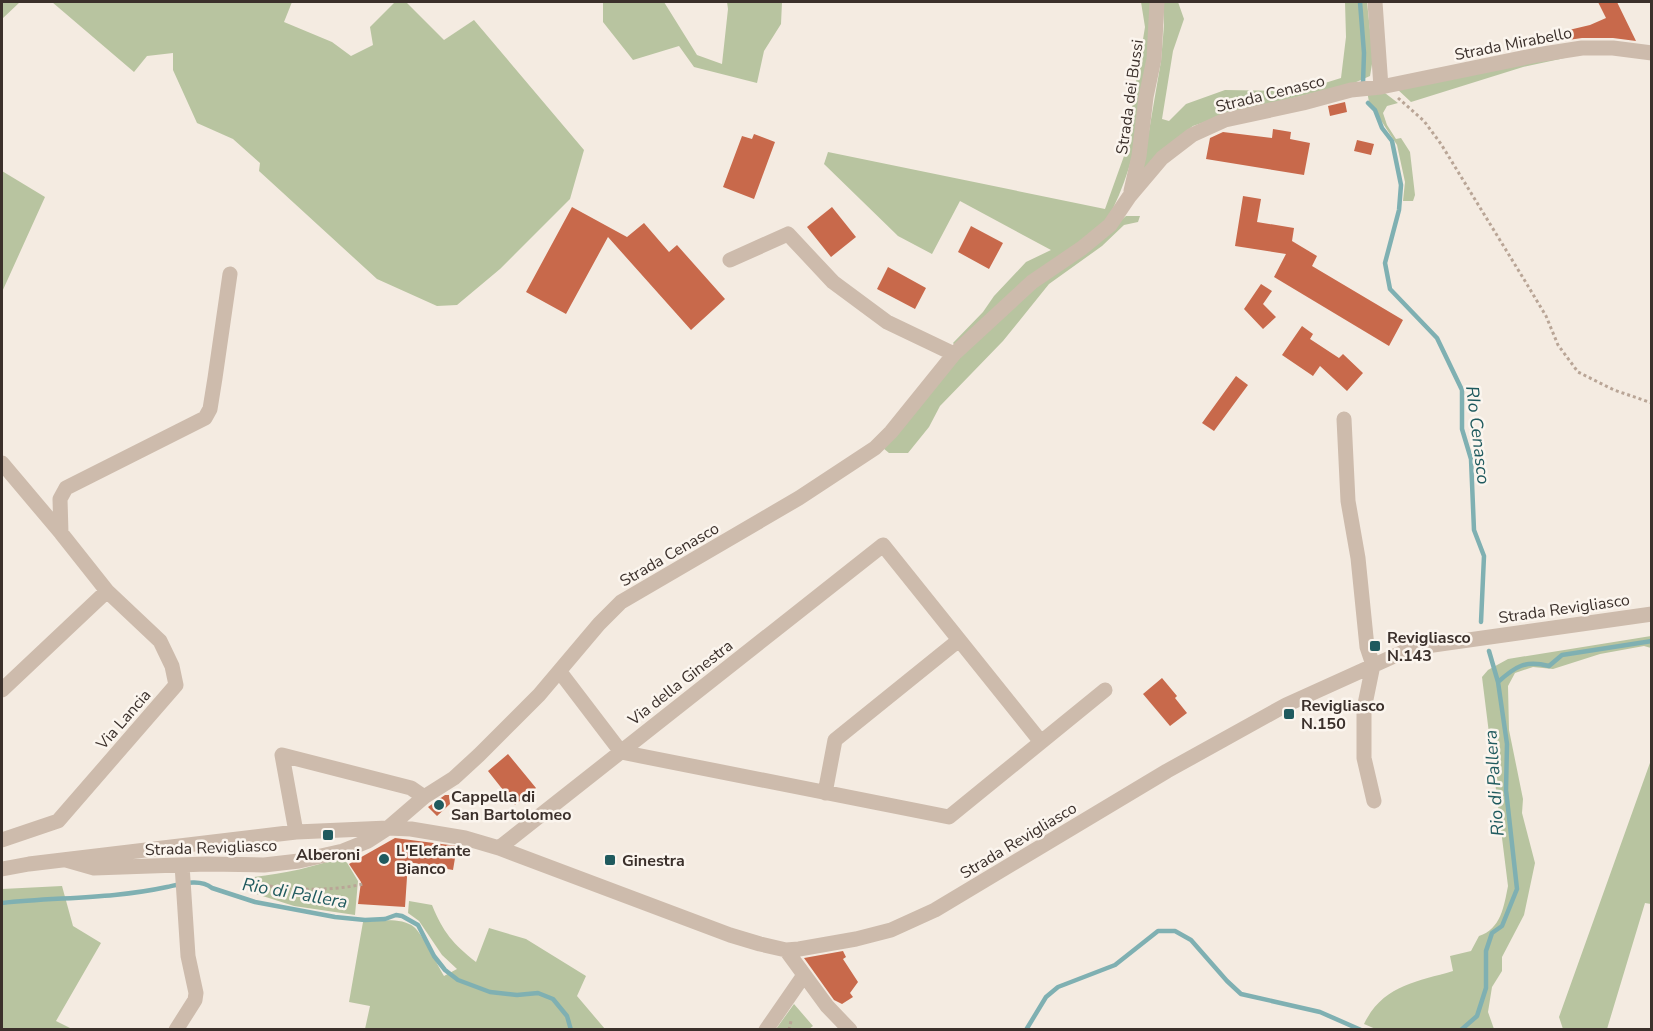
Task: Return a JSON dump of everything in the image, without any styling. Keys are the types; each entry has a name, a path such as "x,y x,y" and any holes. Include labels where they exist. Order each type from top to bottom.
{"street":[{"name":"Strada dei Bussi","path":"1129,197 1139,156 1146,97 1154,59 1157,2"},
{"path":"1375,2 1381,87"},
{"name":"Strada Mirabello","path":"1381,87 1582,48 1613,48 1652,53"},
{"name":"Strada Cenasco","path":"388,828 424,797 454,778 560,672 599,624 621,602 799,498 875,448 891,432 954,354 1032,282 1082,248 1110,225 1129,197 1162,158 1192,135 1225,120 1352,90 1381,87"},
{"path":"729,260 788,234 834,282 887,322 954,354"},
{"path":"61,532 60,499 66,488 205,418 210,409 230,274"},
{"path":"1344,419 1348,501 1358,558 1367,647 1373,665 1364,709 1364,758 1374,801"},
{"name":"Via Lancia","path":"2,463 61,532 107,591 160,641 172,666 176,685 58,821 2,840"},
{"name":"Via della Ginestra","path":"499,848 883,545 959,640"},
{"path":"2,690 107,591"},
{"name":"Strada Revigliasco","path":"2,869 296,832 411,829 465,838 499,848 730,935 786,950 856,939 891,930 935,910 1286,705 1412,648 1652,614"},
{"path":"825,793 835,740 959,640 1041,742"},
{"path":"560,672 621,752 949,818 1105,690"},
{"path":"296,832 282,755 411,788 424,797"},
{"name":"Strada Revigliasco","path":"66,860 94,868 183,878 207,864 264,865 299,861 343,851 368,841 388,828"},
{"path":"176,1029 195,1000 196,993 188,956 183,878"},
{"path":"786,950 827,1006 850,1029"},
{"path":"765,1029 804,975"}],"path":[{"path":"1381,87 1424,121 1441,144 1546,316 1558,345 1578,372 1614,390 1652,403"},
{"path":"252,883 266,886 341,889 363,884"}],"green space":[{"path":"2,2 20,2 2,19"},
{"path":"52,2 292,2 284,22 332,42 351,56 373,45 370,27 395,2 406,2 444,40 474,20 584,150 570,199 500,269 457,305 437,306 377,279 259,171 260,163 233,139 197,123 173,70 173,53 147,56 134,72"},
{"path":"603,2 664,2 697,55 722,64 727,2 782,2 781,24 764,51 757,83 694,67 679,46 633,60 603,22"},
{"path":"1141,2 1152,2 1149,57 1142,114 1129,169 1107,220 957,348 953,343 1026,262 1051,250 960,201 932,254 898,236 824,164 828,152 1105,209 1124,156 1145,27"},
{"path":"1163,2 1178,2 1184,19 1173,51 1162,119 1169,121 1186,104 1225,90 1299,91 1341,78 1346,37 1345,2 1367,2 1373,58 1370,76 1354,83 1225,115 1193,126 1158,153 1142,172 1161,61"},
{"path":"1565,58 1523,67 1411,102 1396,88 1528,61"},
{"path":"1381,90 1398,103 1387,106 1383,113 1396,139 1401,138 1410,152 1415,195 1413,201 1403,201 1405,182 1397,145 1369,102 1367,91"},
{"path":"2,171 45,197 2,292"},
{"path":"1126,216 1140,216 1138,222 1124,225 1102,246 1049,284 1003,341 940,406 929,427 908,453 889,453 883,448 959,357 1035,284 1082,254"},
{"path":"1651,636 1651,648 1644,646 1600,654 1553,669 1533,667 1515,673 1508,686 1509,730 1523,799 1522,813 1535,863 1524,915 1502,957 1502,971 1492,987 1488,1012 1494,1029 1378,1030 1364,1024 1372,1011 1391,993 1414,982 1453,971 1450,956 1471,951 1479,936 1486,933 1497,922 1503,909 1508,886 1482,677 1488,670 1508,659"},
{"path":"1651,760 1651,904 1645,903 1607,1029 1563,1029 1559,1017"},
{"path":"343,856 358,881 355,915 294,906 250,892 253,877 299,870"},
{"path":"62,886 73,926 101,943 56,1021 72,1029 2,1029 2,889"},
{"path":"409,901 432,905 440,923 450,937 476,962 489,928 526,939 586,976 577,996 605,1029 365,1029 370,1006 349,1002 363,922 389,920 409,924 421,936 444,976 457,969 442,955 419,921 408,913"},
{"path":"794,1004 813,1026 809,1029 776,1029"}],"building":[{"path":"1598,2 1617,2 1636,41 1582,38 1554,42 1552,34 1590,25 1606,18"},
{"path":"1345,102 1347,112 1330,116 1328,106"},
{"path":"1273,129 1291,132 1290,139 1310,143 1304,175 1206,159 1210,138 1223,132 1272,138"},
{"path":"754,134 775,142 754,199 723,187 742,136 752,139"},
{"path":"1357,140 1374,144 1371,155 1354,151"},
{"path":"1243,196 1261,199 1257,222 1294,228 1292,241 1317,256 1312,266 1403,320 1389,346 1274,277 1286,254 1235,246"},
{"path":"572,207 627,237 644,223 669,252 677,245 725,299 691,330 608,237 566,314 526,292"},
{"path":"832,207 856,237 831,257 807,227"},
{"path":"971,226 1003,243 989,269 958,252"},
{"path":"888,267 926,288 915,309 877,289"},
{"path":"1261,284 1272,291 1263,304 1276,317 1263,329 1244,309"},
{"path":"1302,326 1313,334 1310,339 1339,358 1343,354 1363,373 1347,391 1320,366 1313,376 1282,355"},
{"path":"1236,376 1248,385 1214,431 1202,423"},
{"path":"1162,678 1187,713 1170,726 1143,694"},
{"path":"508,754 536,788 515,805 488,771"},
{"name":"Cappella di San Bartolomeo","path":"445,795 449,795 450,804 437,816 428,807"},
{"path":"395,838 457,846 453,870 408,862 405,907 358,904 361,882 349,864"},
{"path":"843,951 846,957 843,959 858,982 850,993 853,997 842,1004 834,1000 804,958"}],"waterway":[{"name":"RIo Cenasco","path":"1360,2 1364,53 1363,83"},
{"name":"RIo Cenasco","path":"1368,103 1375,110 1382,128 1392,141 1401,185 1399,210 1385,263 1390,289 1437,338 1462,390 1462,429 1471,459 1474,530 1484,556 1481,622"},
{"name":"Rio di Pallera","path":"1461,1030 1477,1016 1486,988 1486,951 1492,933 1502,926 1517,889 1506,790 1507,744 1498,682 1510,672 1527,664 1549,666 1562,655 1652,641"},
{"name":"RIo Cenasco","path":"1489,651 1498,682"},
{"name":"Rio di Pallera","path":"2,903 126,894 196,882 255,902 335,917 365,920 402,916 418,925 434,956 445,970 458,980 490,992 517,995 538,993 553,999 567,1016 571,1030"},
{"name":"Rio di Pallera","path":"1026,1030 1046,997 1058,987 1115,965 1158,931 1175,931 1191,940 1241,994 1320,1012 1361,1030"}],"place":[{"name":"Revigliasco N.143","path":"1375,646"},
{"name":"Revigliasco N.150","path":"1289,714"},
{"name":"Cappella di San Bartolomeo","path":"439,805"},
{"name":"Alberoni","path":"328,835"},
{"name":"L'Elefante Bianco","path":"384,859"},
{"name":"Ginestra","path":"610,860"}]}
